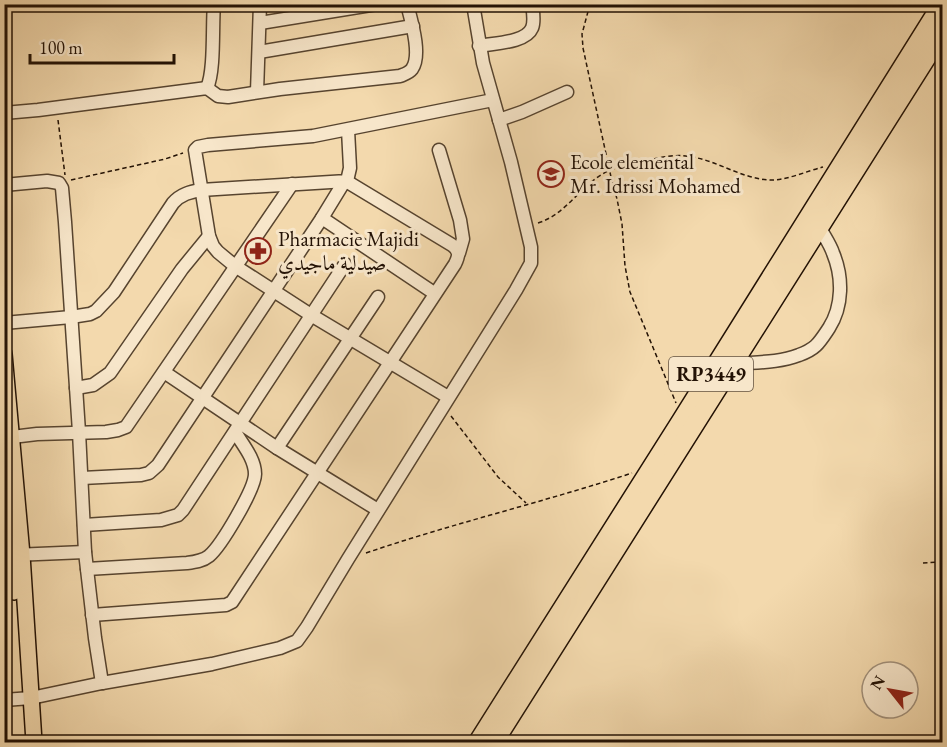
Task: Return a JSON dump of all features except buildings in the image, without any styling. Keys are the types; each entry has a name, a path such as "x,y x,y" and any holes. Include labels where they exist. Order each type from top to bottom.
{"highway":[{"name":"RP3449","path":"478,742 942,4"},
{"name":"RP3449","path":"494,742 942,33"}],"main road":[{"path":"4,354 12,556"},
{"path":"4,488 26,698 34,742"},
{"path":"25,742 26,698"}],"street":[{"path":"207,88 210,72 213,4"},
{"path":"257,92 260,4"},
{"path":"260,23 377,4"},
{"path":"4,112 207,88 222,97 406,74 413,68 416,59 413,26 407,4"},
{"path":"4,700 26,698 220,662 280,648 297,641 302,635 531,263 531,247 511,162 492,100 479,46 473,4"},
{"path":"479,46 519,39 528,34 533,22 532,4"},
{"path":"259,52 413,26"},
{"path":"498,120 567,93"},
{"path":"446,401 389,361 273,291 218,252 209,236 195,150 200,146 208,145 314,136 492,100"},
{"path":"82,478 133,476 149,473 162,460 348,179 350,168 348,130"},
{"path":"92,615 230,604 459,256 463,239 460,220 439,150"},
{"path":"4,185 47,181 59,183 61,186 79,432 85,552 102,683"},
{"path":"4,323 90,314 114,292 178,197 201,190 345,182 448,242 459,253"},
{"path":"8,438 113,431 126,427 292,184"},
{"path":"322,218 434,294"},
{"path":"734,364 774,361 798,356 818,346 834,319 840,301 840,282 834,254 820,228"},
{"path":"76,388 93,385 111,373 182,269 209,236"},
{"path":"84,525 150,521 178,516 345,264"},
{"path":"277,448 378,297"},
{"path":"164,372 202,398 238,428 277,448 378,510"},
{"path":"87,569 187,563 203,560 209,556 230,527 255,479 253,463 238,428"},
{"path":"12,556 85,552"}],"path":[{"path":"590,4 582,34 583,48 622,224 625,266 630,292 678,410"},
{"path":"56,107 65,181 195,150"},
{"path":"526,225 541,222 558,213 609,170 672,156 687,156 712,162 752,177 772,180 823,167"},
{"path":"446,401 475,449 498,477 526,504"},
{"path":"348,559 441,528 590,487 641,470"},
{"path":"923,563 942,562"}],"place":[{"name":"Ecole elemental Mr. Idrissi Mohamed","path":"551,174"},
{"name":"Pharmacie Majidi صيدلية ماجيدي","path":"258,251"}]}
